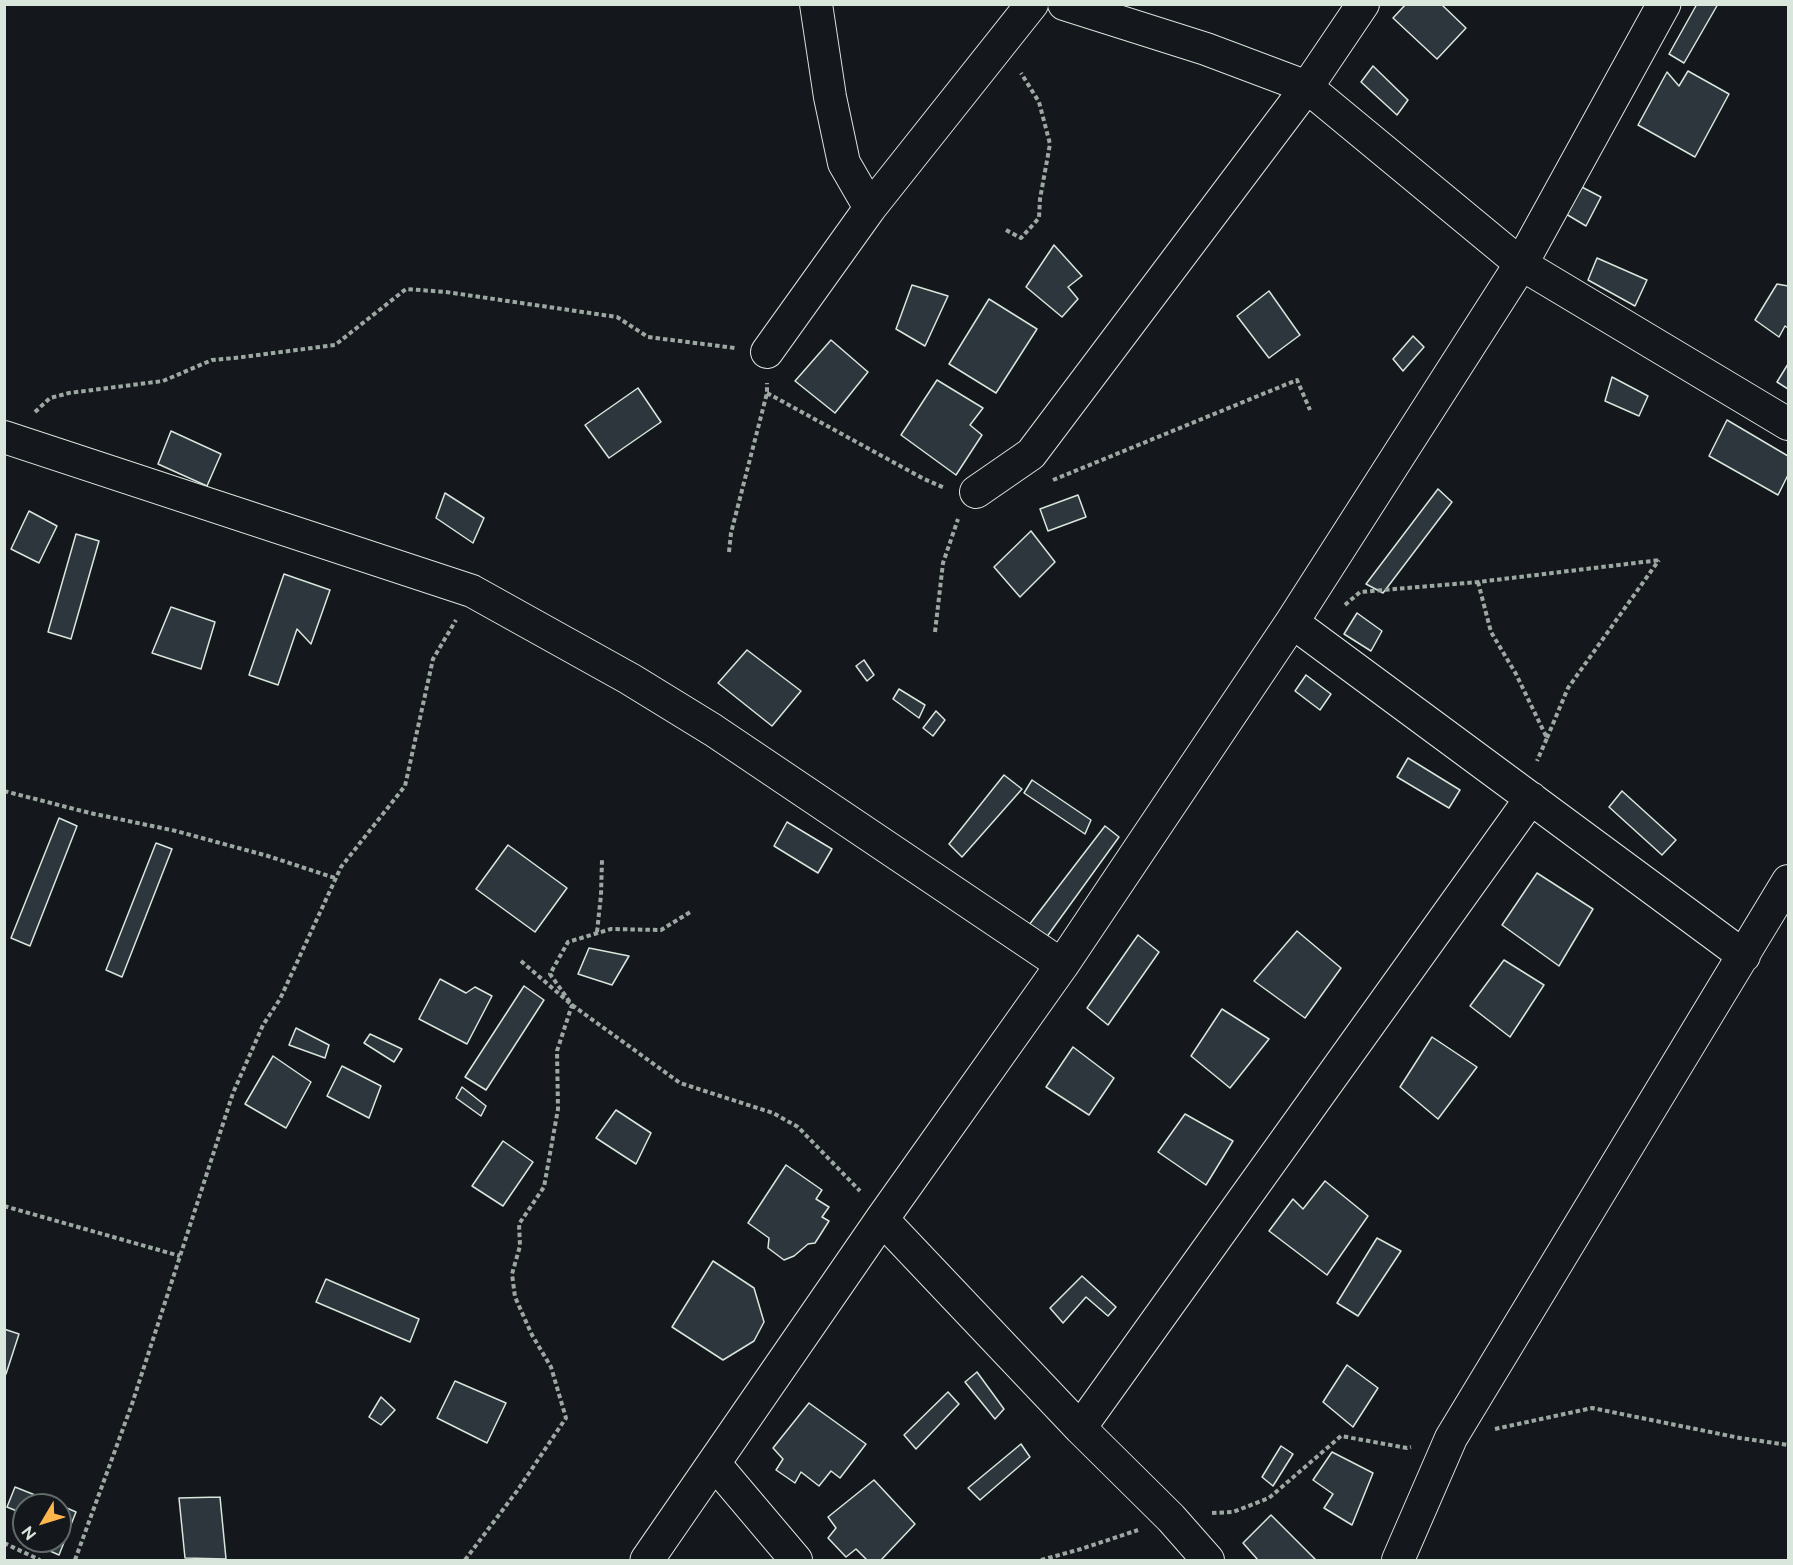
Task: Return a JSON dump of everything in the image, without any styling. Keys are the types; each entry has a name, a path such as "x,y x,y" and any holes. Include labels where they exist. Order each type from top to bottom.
{"street":[{"path":"816,4 830,98 844,163 870,208"},
{"path":"767,352 870,208 1032,4"},
{"path":"1064,4 1206,49 1307,87 1521,264 1788,424"},
{"path":"970,505 1031,454 1307,87 1363,4"},
{"path":"647,1560 714,1463 873,1207 1062,965 1301,629 1521,264 1664,4"},
{"path":"5,438 472,591 630,679 713,730 1062,965"},
{"path":"1301,629 1744,956"},
{"path":"1080,1428 1527,795"},
{"path":"1398,1560 1451,1438 1788,880"},
{"path":"873,1207 1080,1428 1172,1518 1208,1560"},
{"path":"714,1463 796,1560"}],"path":[{"path":"1002,42 1040,102 1050,144 1040,199 1039,218 1021,238 1006,230"},
{"path":"5,438 50,398 69,393 163,381 212,360 335,345 406,289 446,292 617,317 648,337 767,352"},
{"path":"1043,485 1297,380 1311,410"},
{"path":"729,552 731,533 767,393 924,479 944,487 970,505"},
{"path":"934,632 943,562 956,522 970,505"},
{"path":"956,522 970,505"},
{"path":"1301,629 1360,592 1478,582 1660,560 1568,688 1527,795"},
{"path":"1478,582 1491,632 1516,674 1547,738"},
{"path":"75,1560 132,1404 232,1093 263,1025 280,999 341,867 405,786 433,659 472,591"},
{"path":"4,791 90,813 176,831 268,856 335,878"},
{"path":"597,932 602,860"},
{"path":"572,1005 550,974 568,942 611,928 661,930 692,911"},
{"path":"521,961 572,1005 680,1083 772,1113 798,1127 873,1207"},
{"path":"465,1560 511,1499 566,1418 551,1367 532,1335 515,1297 512,1274 520,1246 519,1224 544,1187 558,1109 557,1051 572,1005"},
{"path":"4,1206 180,1256"},
{"path":"1041,1560 1172,1518 1233,1512 1269,1498 1341,1436 1407,1448 1592,1408 1740,1438 1788,1445"},
{"path":"4,1543 40,1560"}],"building":[{"path":"1406,4 1441,4 1466,28 1437,59 1393,18"},
{"path":"1697,4 1718,4 1684,63 1669,54"},
{"path":"1373,66 1408,100 1397,115 1361,82"},
{"path":"1688,71 1729,94 1695,157 1638,125 1667,72 1679,86"},
{"path":"1576,184 1601,197 1586,226 1561,211"},
{"path":"1054,245 1082,276 1068,287 1078,299 1062,317 1026,287"},
{"path":"1597,258 1647,280 1635,306 1588,280"},
{"path":"1777,284 1788,286 1788,328 1785,326 1779,337 1755,320"},
{"path":"912,285 948,296 925,346 896,329"},
{"path":"1269,291 1300,335 1269,358 1237,316"},
{"path":"989,299 1037,329 996,393 949,364"},
{"path":"1413,336 1424,347 1403,371 1393,359"},
{"path":"831,340 868,372 835,413 795,381"},
{"path":"1788,364 1788,389 1777,382"},
{"path":"1612,377 1648,396 1639,416 1605,401"},
{"path":"937,380 983,408 970,425 982,435 956,475 901,435"},
{"path":"638,388 661,422 609,458 585,425"},
{"path":"1727,420 1788,456 1788,475 1778,495 1709,456"},
{"path":"171,431 221,454 207,486 158,464"},
{"path":"1438,489 1452,502 1383,593 1366,584"},
{"path":"445,493 484,518 473,543 436,518"},
{"path":"1078,495 1086,517 1048,531 1040,509"},
{"path":"29,511 57,526 39,563 11,549"},
{"path":"1031,531 1055,562 1020,597 994,567"},
{"path":"76,534 99,541 71,639 48,632"},
{"path":"284,574 330,590 311,644 297,629 278,685 249,675"},
{"path":"171,607 215,622 201,669 152,653"},
{"path":"1357,613 1382,631 1371,651 1344,634"},
{"path":"747,650 801,691 772,726 718,683"},
{"path":"864,660 874,675 867,681 856,666"},
{"path":"1306,675 1331,694 1320,710 1295,691"},
{"path":"899,689 925,705 919,718 893,699"},
{"path":"936,711 945,720 933,736 923,728"},
{"path":"1408,758 1460,790 1449,808 1397,777"},
{"path":"1004,775 1022,789 962,857 949,844"},
{"path":"1032,780 1091,820 1085,834 1024,793"},
{"path":"1622,791 1676,840 1662,855 1609,807"},
{"path":"59,818 77,826 30,946 11,938"},
{"path":"787,822 832,849 818,873 774,846"},
{"path":"1105,826 1119,837 1046,938 1029,925"},
{"path":"156,843 172,849 122,977 106,970"},
{"path":"508,845 567,888 535,932 476,889"},
{"path":"1537,873 1593,909 1559,966 1502,925"},
{"path":"1297,931 1341,968 1305,1018 1254,981"},
{"path":"1138,935 1159,952 1108,1025 1087,1008"},
{"path":"589,948 629,956 612,985 578,974"},
{"path":"1504,960 1544,985 1510,1037 1470,1006"},
{"path":"440,979 466,993 475,987 492,996 467,1044 419,1019"},
{"path":"524,986 544,1000 486,1090 465,1077"},
{"path":"1222,1009 1269,1039 1230,1088 1191,1056"},
{"path":"296,1028 329,1045 325,1058 289,1045"},
{"path":"370,1034 402,1049 394,1062 364,1043"},
{"path":"1432,1037 1477,1067 1438,1119 1400,1087"},
{"path":"1073,1047 1114,1078 1089,1115 1046,1087"},
{"path":"273,1056 311,1082 286,1128 245,1104"},
{"path":"342,1066 381,1086 369,1118 327,1096"},
{"path":"462,1087 486,1106 481,1116 456,1098"},
{"path":"616,1110 651,1133 636,1164 596,1138"},
{"path":"1185,1114 1233,1141 1206,1185 1158,1152"},
{"path":"503,1141 533,1162 503,1206 472,1186"},
{"path":"786,1165 822,1190 816,1199 829,1207 822,1217 829,1221 815,1243 808,1244 794,1256 784,1260 768,1248 769,1238 748,1223"},
{"path":"1325,1181 1368,1216 1327,1275 1269,1231 1293,1199 1303,1209"},
{"path":"1377,1238 1401,1251 1358,1316 1337,1303"},
{"path":"713,1261 754,1288 764,1322 754,1341 723,1360 672,1327"},
{"path":"1082,1276 1116,1307 1108,1316 1086,1297 1063,1323 1050,1308"},
{"path":"326,1279 419,1319 410,1342 316,1302"},
{"path":"4,1329 19,1334 6,1374 4,1373"},
{"path":"1347,1365 1378,1388 1353,1427 1323,1402"},
{"path":"977,1372 1004,1409 995,1419 965,1382"},
{"path":"455,1381 506,1403 487,1443 437,1418"},
{"path":"948,1392 959,1404 916,1449 904,1435"},
{"path":"381,1397 395,1410 381,1425 369,1417"},
{"path":"809,1403 866,1444 840,1478 831,1471 819,1486 801,1472 795,1483 776,1470 783,1459 773,1448"},
{"path":"1021,1444 1030,1457 980,1500 968,1488"},
{"path":"1281,1446 1293,1454 1273,1486 1262,1477"},
{"path":"1332,1452 1373,1473 1352,1525 1324,1508 1333,1494 1313,1480"},
{"path":"874,1480 915,1524 881,1560 867,1560 856,1549 846,1557 828,1538 836,1528 828,1517"},
{"path":"15,1487 30,1493 13,1493"},
{"path":"12,1494 12,1509 7,1507"},
{"path":"220,1497 226,1559 185,1558 179,1498"},
{"path":"72,1510 76,1512 72,1522"},
{"path":"1271,1515 1316,1560 1258,1560 1243,1543"}]}
